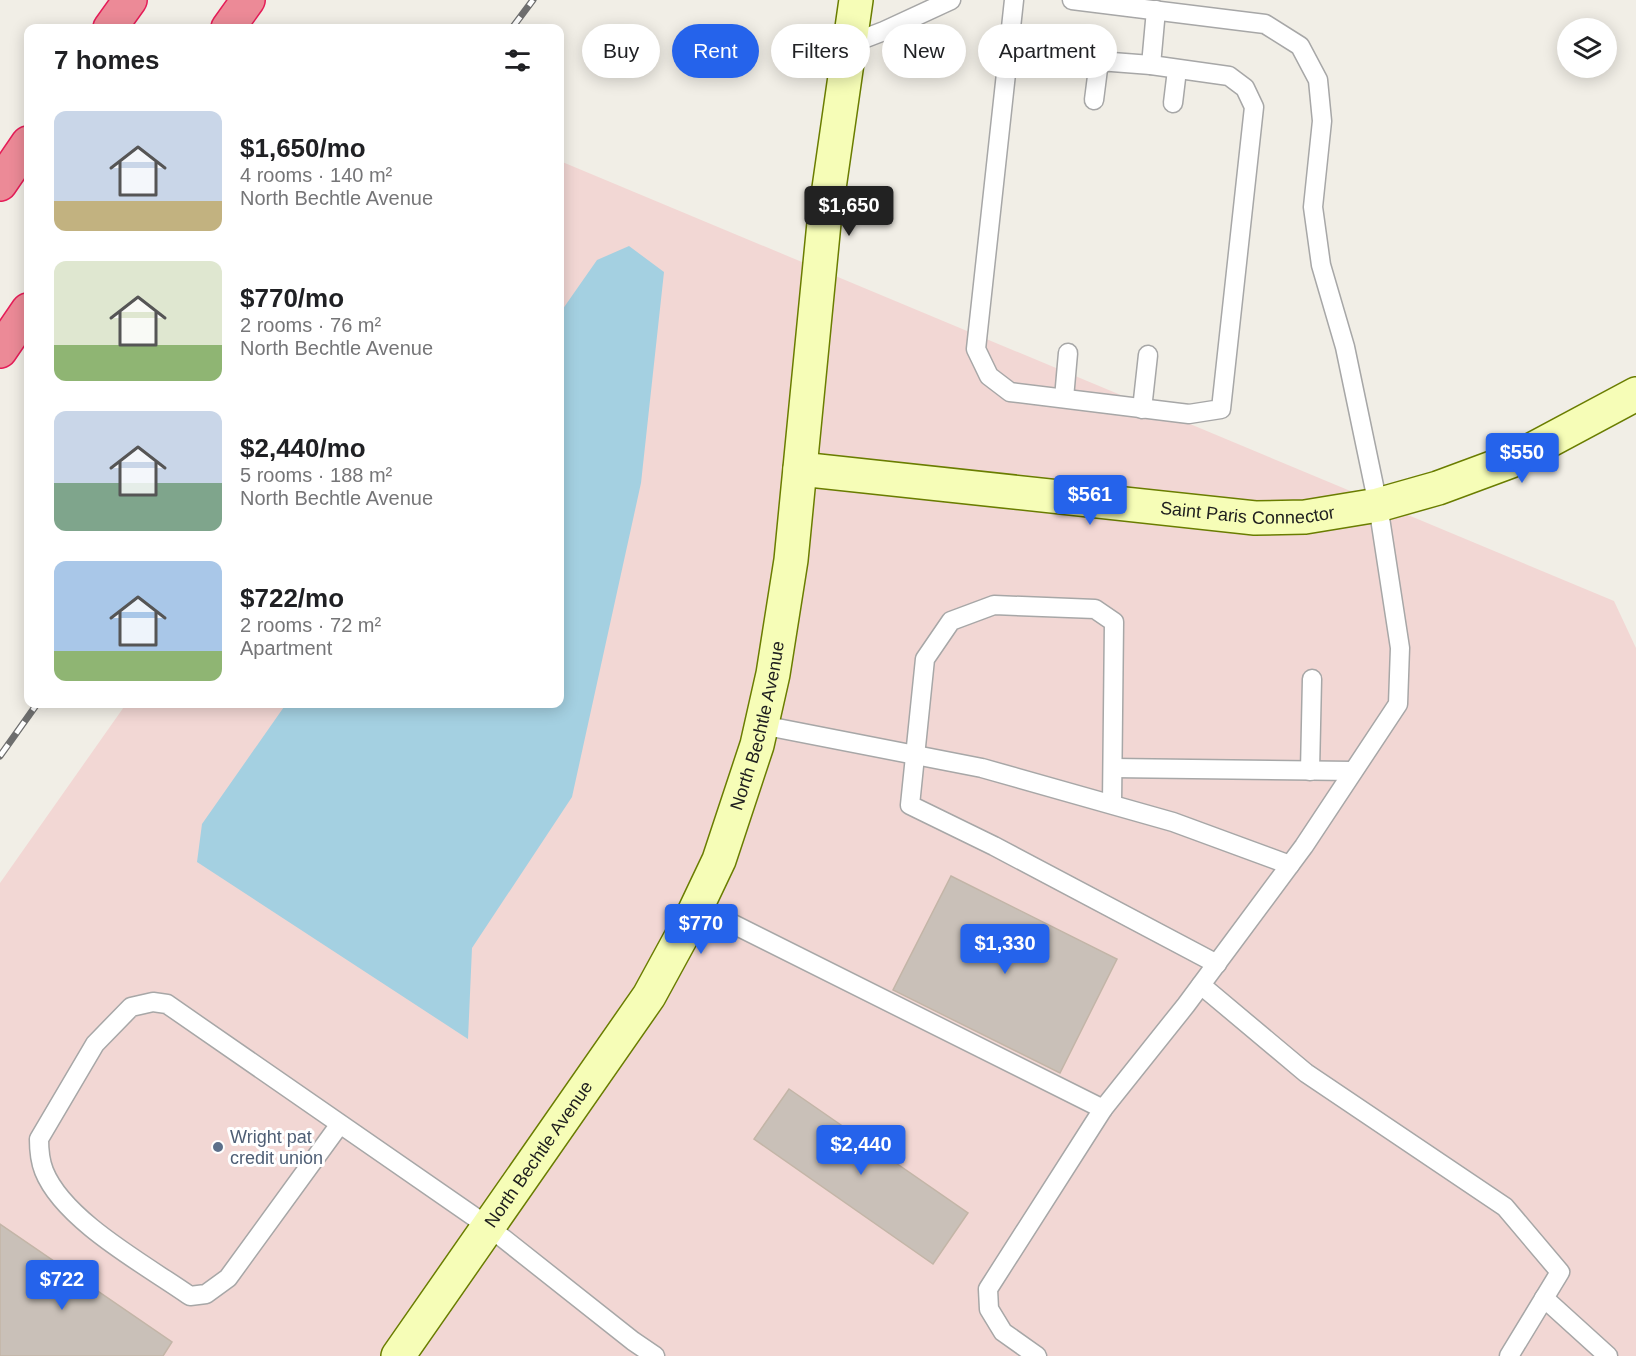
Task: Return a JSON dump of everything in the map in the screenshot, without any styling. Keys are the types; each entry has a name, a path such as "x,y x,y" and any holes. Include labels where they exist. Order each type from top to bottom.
{"highway":[{"path":"113,24 130,0"},
{"path":"231,24 248,0"},
{"path":"0,184 24,149"},
{"path":"0,351 24,316"}],"street":[{"name":"North Bechtle Avenue","path":"853,24 856,0"},
{"name":"North Bechtle Avenue","path":"398,1356 649,996 697,906 718,860 757,745 773,674 791,560 824,223 845,78"},
{"name":"Saint Paris Connector","path":"800,470 1255,518 1305,517 1378,505 1438,488 1511,461 1636,394"}],"lane":[{"path":"870,36 951,0"},
{"path":"1014,0 976,349 989,376 1010,392 1190,414 1221,409 1254,106 1245,87 1229,76 1151,65 1099,61 1094,100"},
{"path":"1037,1356 1003,1332 989,1309 988,1289 1103,1109 1201,985 1290,866 1398,704 1400,648 1378,505 1345,347 1321,265 1313,207 1322,120 1318,80 1300,46 1265,24 1072,0"},
{"path":"1151,65 1156,10"},
{"path":"1173,103 1177,70"},
{"path":"1064,398 1068,353"},
{"path":"1142,409 1148,355"},
{"path":"1112,804 1114,622 1095,609 994,605 951,621 925,659 910,805 994,846 1217,964"},
{"path":"1310,771 1312,679"},
{"path":"762,725 982,768 1173,822 1290,866"},
{"path":"1113,768 1353,771"},
{"path":"697,906 1103,1109"},
{"path":"1201,985 1306,1073 1505,1207 1560,1272 1509,1356"},
{"path":"340,1124 228,1278 206,1294 190,1296 87,1225 66,1205 44,1171 39,1150 39,1139 95,1044 131,1007 153,1002 167,1004 489,1227 628,1348 655,1356"},
{"path":"1544,1298 1608,1356"}],"shaded area":[{"path":"564,163 1614,601 1636,648 1636,1356 0,1356 0,883 123,708 564,708"}],"water":[{"path":"629,246 664,272 641,483 572,797 472,948 468,1039 197,862 202,824 283,708 564,708 564,307 597,260"}],"building":[{"path":"951,876 1117,959 1060,1073 893,990"},
{"path":"789,1089 968,1213 933,1264 754,1139"},
{"path":"0,1224 172,1342 163,1356 0,1356"}],"railway":[{"path":"515,24 533,0"},
{"path":"0,756 34,708"}],"place":[{"name":"Wright pat credit union","path":"218,1147"}]}
